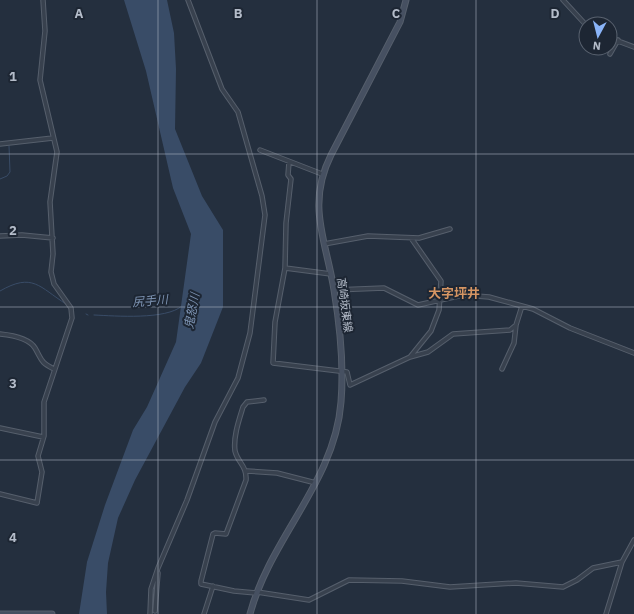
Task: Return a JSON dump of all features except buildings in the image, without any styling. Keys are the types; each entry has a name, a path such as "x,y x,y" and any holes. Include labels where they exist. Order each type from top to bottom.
{"main road":[{"name":"高崎坂東線","path":"250,614 256,592 271,561 316,483 328,458 336,436 341,402 339,332 334,290 324,244 318,206 322,174 400,22 406,0"},
{"path":"0,614 50,614"}],"street":[{"path":"0,494 37,503 42,472 38,454 43,437 44,402 71,322 72,313 68,304 54,284 52,272 53,238 50,202 57,152 39,77 45,31 43,0"},
{"path":"150,614 151,589 158,568 172,538 215,422 238,378 250,333 264,215 262,196 238,112 222,89 188,0"},
{"path":"563,0 578,16"},
{"path":"618,40 634,47"},
{"path":"0,144 53,138"},
{"path":"260,150 322,174"},
{"path":"289,162 288,175 291,179 286,223 285,268 275,322 273,363 347,372 350,385 410,357 428,352 453,334 499,332 510,330 516,325"},
{"path":"324,244 382,236 411,238 428,236 450,229"},
{"path":"0,236 22,234 53,238"},
{"path":"410,357 431,331 441,300 441,281 411,238"},
{"path":"285,268 331,274"},
{"path":"334,290 384,288 418,305 471,294 489,297 540,312 570,328 634,353"},
{"path":"502,369 514,343 516,325 522,306"},
{"path":"0,334 13,335 32,345 42,362 54,369"},
{"path":"264,400 246,403 243,407 239,419 235,447 236,455 247,471 240,500 226,534 213,534 201,584 309,600 349,580 402,581 450,587 516,582 563,588 593,568 622,562"},
{"path":"0,428 43,437"},
{"path":"247,471 277,473 316,483"},
{"path":"606,614 622,562 634,540"},
{"path":"155,612 158,568"},
{"path":"204,614 213,586"}],"water":[{"name":"鬼怒川","path":"124,0 167,0 174,33 176,69 175,129 202,196 223,230 223,307 201,363 185,387 135,480 118,518 108,563 106,592 107,614 79,614 87,562 105,505 133,430 147,407 176,342 191,234 173,188 146,71"}],"waterway":[{"path":"0,179 7,176 10,172 9,146"},
{"name":"尻手川","path":"0,291 11,285 28,282 42,287 66,304"},
{"name":"尻手川","path":"94,315 153,315 175,310 182,306"}],"district":[{"name":"大字坪井","path":"454,293"}]}
